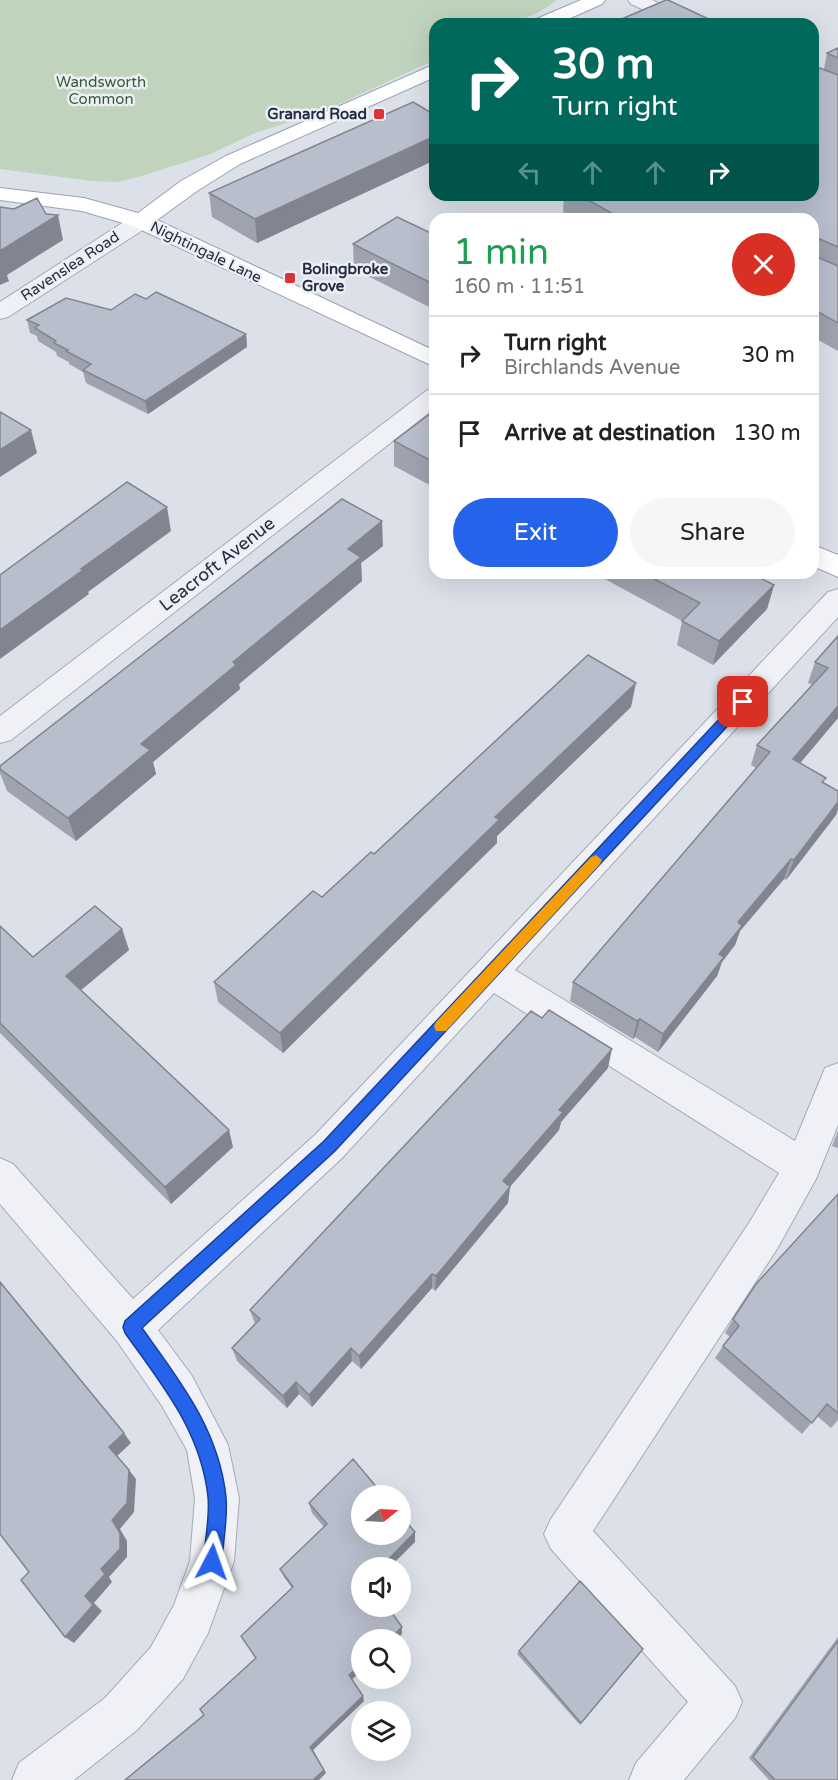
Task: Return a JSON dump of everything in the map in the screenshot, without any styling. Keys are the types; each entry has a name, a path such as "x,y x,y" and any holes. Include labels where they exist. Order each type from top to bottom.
{"main road":[{"path":"555,18 596,0"},
{"path":"141,221 189,186 233,160 429,73"},
{"name":"Nightingale Lane","path":"0,194 84,205 141,221 429,357"},
{"path":"819,557 838,567"}],"street":[{"path":"637,0 676,18"},
{"name":"Ravenslea Road","path":"0,312 141,221"},
{"name":"Leacroft Avenue","path":"0,732 429,401"},
{"path":"131,1327 329,1146 838,599"},
{"path":"491,973 803,1167"},
{"path":"653,1780 719,1702 566,1534 763,1236 803,1167 838,1078"},
{"path":"0,1176 131,1327 177,1391 207,1446 217,1498 212,1562 192,1617 167,1664 121,1714 36,1780"}],"green space":[{"name":"Wandsworth Common","path":"0,0 557,0 524,18 429,18 429,63 324,111 255,133 208,155 138,177 117,182 92,181 0,169"}],"building":[{"path":"668,0 706,18 624,18"},
{"path":"838,48 838,58 827,53"},
{"path":"819,68 838,75 838,247 819,240 819,213 611,213 590,201 819,201"},
{"path":"413,102 429,111 429,139 255,219 209,193"},
{"path":"37,198 46,214 58,215 0,251 0,207 14,209"},
{"path":"397,217 429,232 429,282 353,244"},
{"path":"819,258 838,266 838,323 819,312"},
{"path":"156,292 246,334 145,401 83,370 91,364 54,343 56,341 35,328 39,325 27,320 66,298 111,310 135,294 146,299"},
{"path":"0,412 31,430 0,450"},
{"path":"429,415 429,460 394,441"},
{"path":"127,482 167,507 0,630 0,575"},
{"path":"342,499 382,521 348,549 361,557 233,662 236,665 141,744 150,750 68,818 0,769 0,766"},
{"path":"654,579 762,579 774,585 719,641 682,621 700,603"},
{"path":"838,636 838,706 793,759 826,778 822,782 838,791 838,802 794,860 791,859 738,922 742,926 719,954 724,957 663,1034 573,982 770,752 757,745 828,668 815,662"},
{"path":"588,655 636,683 495,817 499,820 280,1033 214,982 313,891 322,897 371,852 374,854"},
{"path":"95,906 122,929 66,976 229,1130 165,1187 0,1023 0,926 33,957"},
{"path":"549,1010 612,1049 559,1110 563,1112 503,1181 510,1187 436,1276 432,1274 359,1356 351,1348 309,1395 296,1382 283,1396 232,1348 260,1319 250,1310 531,1011 542,1018"},
{"path":"838,1194 838,1413 827,1404 812,1423 723,1346 739,1326 733,1319 756,1284"},
{"path":"0,1282 124,1433 109,1447 129,1470 127,1503 112,1520 120,1533 120,1549 101,1569 105,1574 85,1596 93,1605 65,1637 21,1580 29,1572 0,1534"},
{"path":"353,1459 375,1485 351,1485 351,1545 402,1545 391,1557 351,1557 351,1617 395,1617 402,1627 400,1629 351,1629 351,1673 349,1675 351,1689 358,1689 363,1696 358,1701 351,1701 351,1708 310,1747 324,1770 313,1780 125,1780 204,1715 200,1709 256,1658 241,1636 293,1587 280,1569 327,1524 309,1503"},
{"path":"580,1581 643,1649 581,1723 519,1651"},
{"path":"838,1641 838,1780 775,1780 753,1757"}],"slow traffic":[{"path":"441,1026 596,860"}],"place":[{"name":"Granard Road","path":"379,114"},
{"name":"Bolingbroke Grove","path":"290,278"}],"route":[{"path":"212,1562 217,1498 207,1446 177,1391 131,1327 329,1146 743,702"}]}
